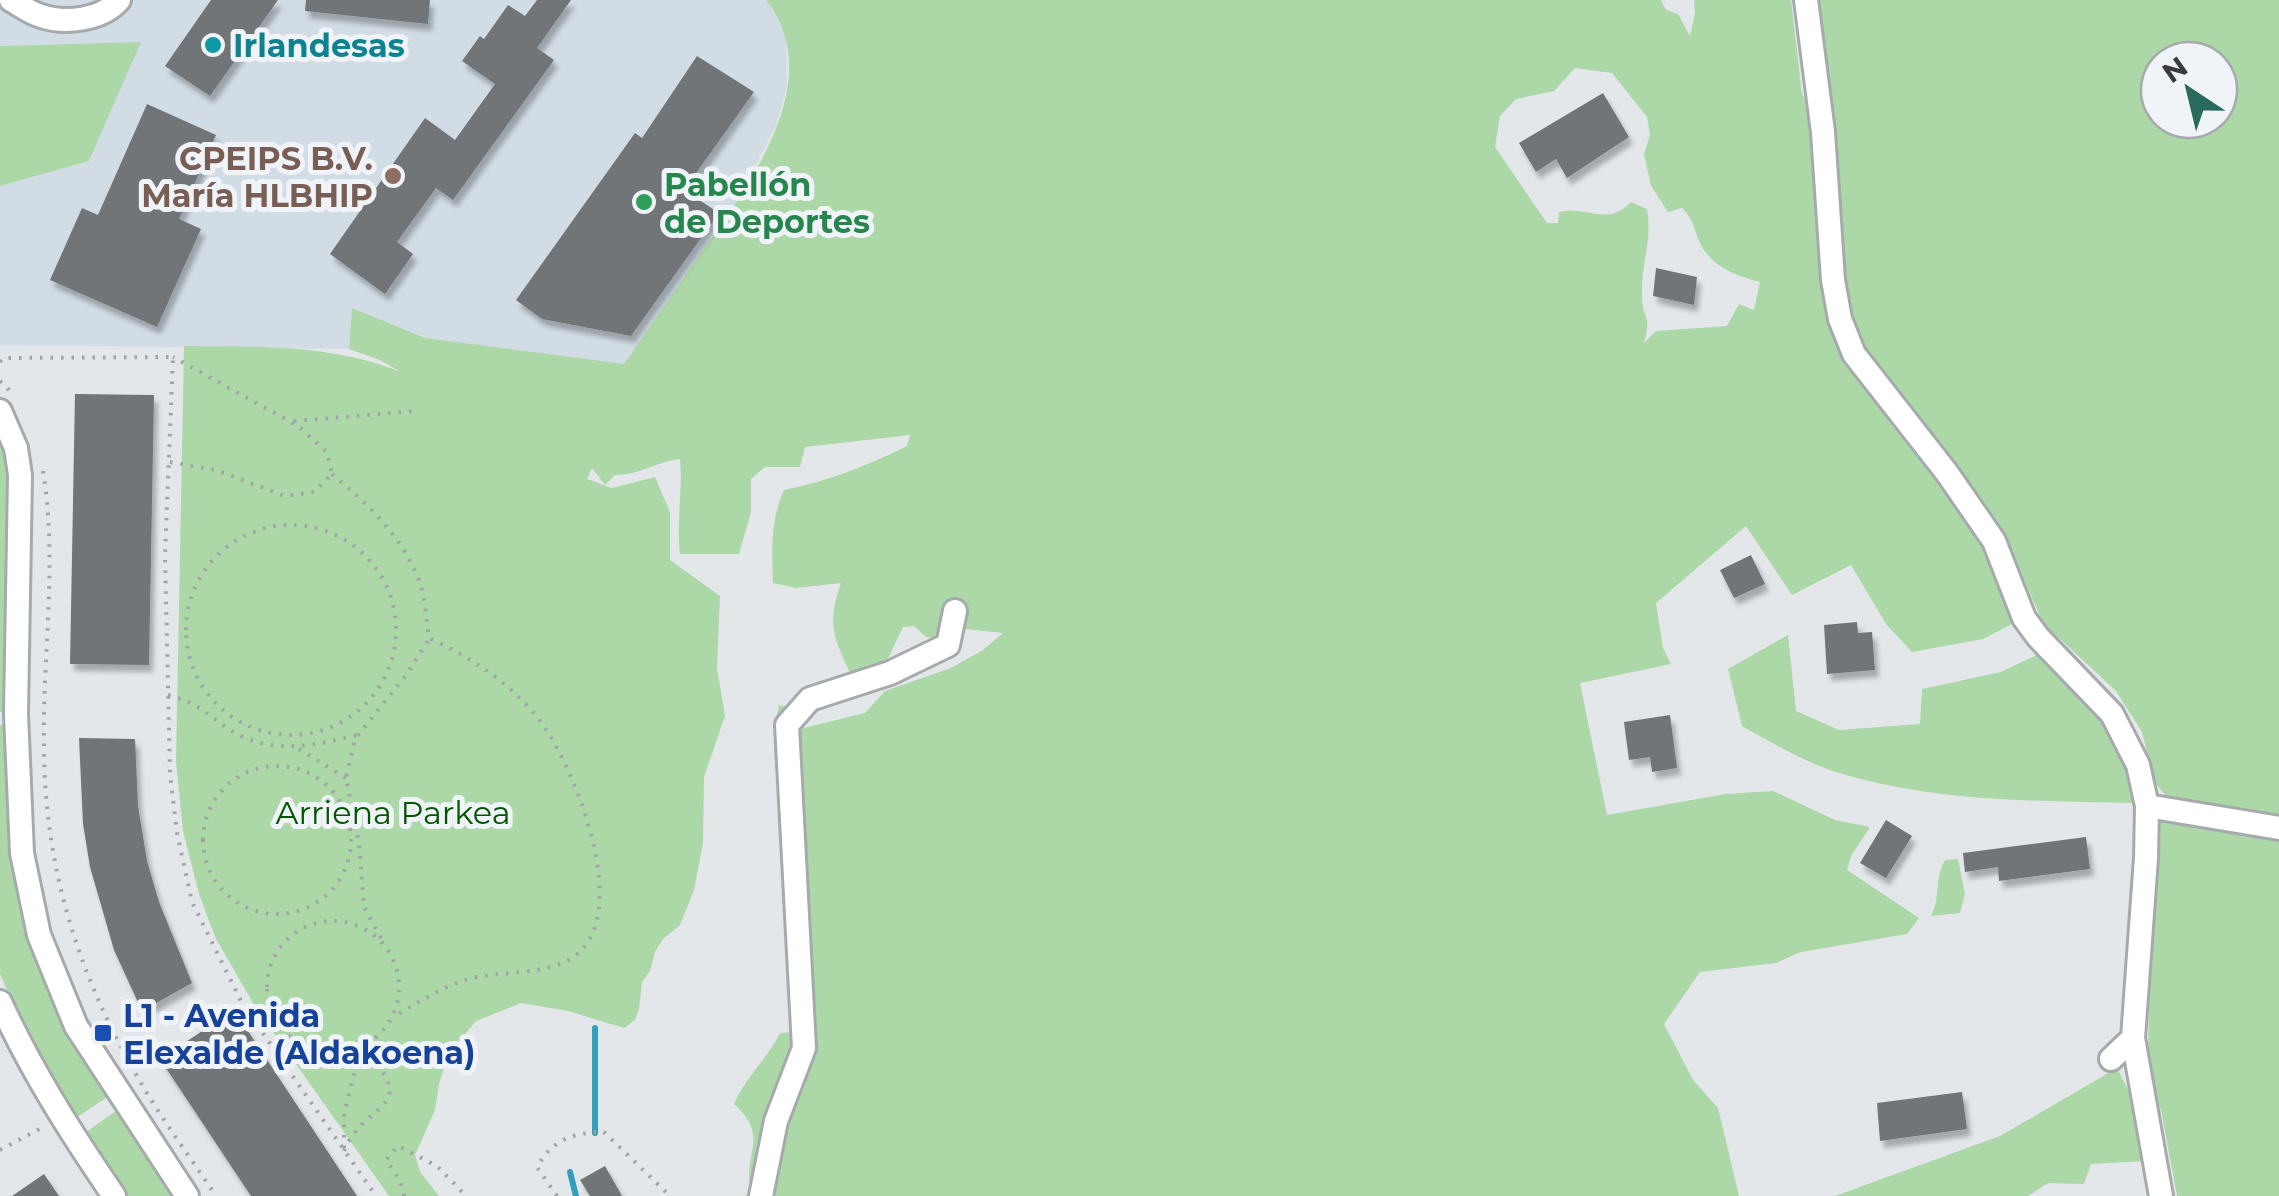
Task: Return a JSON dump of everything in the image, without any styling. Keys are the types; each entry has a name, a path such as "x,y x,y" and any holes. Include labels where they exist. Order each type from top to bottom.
{"street":[{"path":"11,0 40,16 73,20 111,9 119,0"},
{"path":"1806,0 1823,132 1832,280 1840,319 1854,354 1947,473 1994,541 2024,618 2112,714 2138,765 2146,806 2133,1038 2161,1196"},
{"path":"8,404 20,474 8,686 22,853 40,934 76,1026 187,1196"},
{"path":"761,1196 776,1121 804,1048 788,724 810,699 890,674 948,645 955,611"},
{"path":"2146,806 2279,828"},
{"path":"0,1002 24,1056 60,1118 114,1196"},
{"path":"2111,1059 2133,1038"}],"path":[{"path":"0,362 3,358 36,356 173,357 289,421 328,452 332,474 371,506 397,538 420,585 429,638 407,674 359,734 346,778 358,842 364,907 393,960 398,993 392,1017"},
{"path":"173,357 165,555 170,774 177,833 192,902 242,1003 376,1196"},
{"path":"0,381 8,404"},
{"path":"289,421 415,411"},
{"path":"41,461 47,497 49,565 46,810 62,906 109,1026 134,1072 216,1196"},
{"path":"170,462 216,470 285,496 314,492 332,474"},
{"path":"299,525 328,532 352,544 373,562 396,612 397,640 378,692 358,712 334,726 308,734 280,735 252,728 225,714 206,691 190,666 188,606 217,555 242,538 269,527 299,525"},
{"path":"393,960 381,941 364,928 342,921 320,922 299,930 282,944 270,964 270,1008 280,1028 297,1042 318,1051 340,1052 361,1046 376,1037 392,1017 463,980 498,972 550,968 574,958 591,938 598,912 599,882 592,839 580,794 561,753 537,717 510,687 482,666 429,638"},
{"path":"168,695 190,701 243,737 300,749 346,778"},
{"path":"300,749 359,734"},
{"path":"263,766 284,766 321,779 342,802 350,825 351,848 346,870 316,904 272,914 248,908 227,896 203,857 202,835 212,804 232,780 263,766"},
{"path":"344,1151 344,1114 361,1046"},
{"path":"344,1151 352,1130 372,1118 387,1102 386,1071 361,1046"},
{"path":"0,1150 60,1118"},
{"path":"556,1196 536,1167 549,1146 577,1134 603,1131 670,1196"},
{"path":"404,1196 400,1180 386,1160 398,1146 437,1166 466,1196"}],"shaded area":[{"name":"CPEIPS B.V. María HLBHIP","path":"0,0 766,0 786,34 787,87 776,125 739,198 624,365 425,338 352,309 349,349 0,345 0,186 89,161 140,42 0,46"}],"green space":[{"name":"Arriena Parkea","path":"766,0 1661,0 1666,10 1678,14 1690,36 1694,0 1791,0 1802,94 1813,112 1819,270 1833,332 1854,377 1909,442 1980,543 2014,623 1983,639 1912,652 1886,624 1851,565 1792,595 1746,526 1656,603 1663,648 1671,664 1580,683 1607,815 1726,794 1773,791 1835,820 1870,827 1851,856 1847,870 1919,918 1907,934 1801,952 1776,963 1700,972 1664,1024 1693,1080 1718,1108 1739,1196 744,1196 751,1193 753,1136 751,1126 734,1104 780,1033 794,1032 783,829 774,752 779,705 796,709 804,728 865,713 885,691 951,668 1003,633 957,628 942,639 926,637 914,626 903,627 884,667 852,677 834,631 834,610 841,583 796,588 773,583 774,525 784,490 877,460 907,446 910,435 805,447 800,467 765,467 751,479 751,512 739,554 680,554 680,459 615,475 605,485 592,468 587,479 612,488 655,477 670,512 670,560 720,596 717,668 725,716 704,777 703,843 694,890 680,925 655,952 642,982 635,1020 624,1028 568,1011 521,1003 476,1021 449,1053 435,1110 415,1155 420,1172 439,1196 389,1196 253,1003 216,939 199,894 183,831 176,761 184,346 321,352 401,372 349,349 352,308 425,338 624,364 758,167 785,99 789,65 783,32","holes":["1575,68 1612,73 1647,117 1650,135 1644,154 1651,186 1668,212 1682,208 1692,221 1701,246 1714,261 1760,282 1754,310 1739,304 1727,326 1656,331 1644,343 1647,322 1642,286 1647,209 1631,202 1606,215 1559,212 1558,223 1547,223 1495,147 1500,116 1516,99 1554,91"]},
{"path":"1817,0 2279,0 2279,815 2168,798 2155,783 2142,732 2116,691 2043,623 2005,537 1981,500 1869,356 1855,325 1841,252 1835,118"},
{"path":"141,42 89,161 0,186 0,46"},
{"path":"0,430 16,488 9,712 0,712"},
{"path":"1788,635 1796,711 1839,730 1920,724 1922,689 2001,672 2039,654 2101,720 2123,759 2136,803 1990,798 1917,790 1846,775 1793,754 1742,726 1728,669"},
{"path":"0,725 11,725 17,877 112,1094 74,1119 34,1051 0,974"},
{"path":"2159,818 2279,838 2279,1196 2177,1196 2148,1065 2150,927"},
{"path":"1958,859 1965,894 1960,913 1931,916 1945,860"},
{"path":"2117,1068 2130,1094 2144,1161 2091,1164 2084,1184 2048,1183 2028,1196 1835,1196 2000,1136"},
{"path":"119,1109 178,1196 125,1196 83,1134"}],"building":[{"name":"Irlandesas","path":"211,0 278,0 210,96 165,66"},
{"path":"306,0 430,0 428,24 305,11"},
{"path":"537,0 571,0 537,48 554,60 453,200 436,188 397,242 413,254 385,294 330,254 425,118 455,140 495,84 462,61 480,36 484,39 508,5 525,16"},
{"name":"Pabellón de Deportes","path":"697,56 754,92 684,190 719,213 631,336 542,319 516,300 635,133 642,138"},
{"path":"1603,93 1629,137 1567,178 1556,159 1536,172 1519,143"},
{"path":"147,104 216,135 179,219 201,229 157,327 50,280 82,208 98,215"},
{"path":"1656,268 1697,277 1694,305 1653,296"},
{"path":"75,394 154,395 149,665 70,664"},
{"path":"1751,555 1765,584 1734,598 1720,570"},
{"path":"1857,622 1858,633 1872,632 1875,670 1827,674 1824,625"},
{"path":"1670,715 1677,768 1652,772 1650,757 1629,760 1624,722"},
{"path":"79,738 135,739 138,806 147,861 192,983 142,1011 114,950 90,867 83,824"},
{"path":"1886,820 1912,836 1886,878 1860,863"},
{"path":"2086,837 2090,869 1999,881 1998,867 1965,872 1963,853"},
{"path":"234,1010 357,1196 251,1196 160,1059"},
{"path":"1962,1092 1967,1129 1880,1141 1877,1103"},
{"path":"605,1166 622,1196 590,1196 580,1180"},
{"path":"44,1174 59,1196 12,1196"}],"waterway":[{"path":"595,1028 595,1133"},
{"path":"570,1172 576,1196"}],"place":[{"name":"Irlandesas","path":"213,45"},
{"name":"CPEIPS B.V. María HLBHIP","path":"393,176"},
{"name":"Pabellón de Deportes","path":"644,202"},
{"name":"L1 - Avenida Elexalde (Aldakoena)","path":"103,1033"}]}
